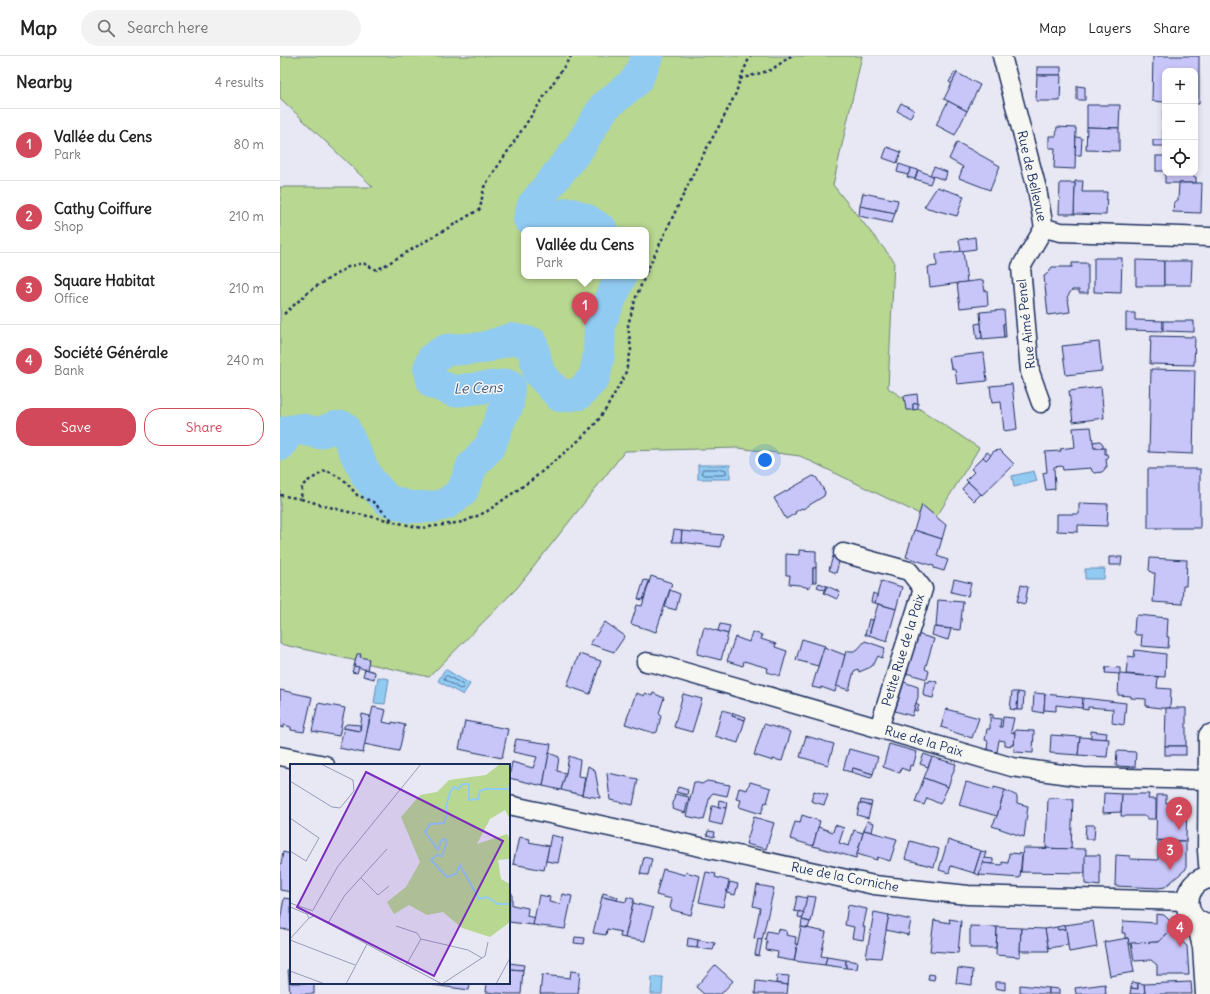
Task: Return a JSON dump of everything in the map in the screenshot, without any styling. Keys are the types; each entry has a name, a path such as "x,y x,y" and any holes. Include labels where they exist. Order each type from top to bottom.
{"street":[{"name":"Rue de Bellevue","path":"1002,56 1037,189 1044,228 1060,232 1210,237"},
{"name":"Rue Aimé Penel","path":"1041,403 1030,372 1021,267 1044,228"},
{"name":"Petite Rue de la Paix","path":"843,553 909,571 923,589 879,728"},
{"name":"Rue de la Paix","path":"646,662 1012,767 1083,776 1209,780"},
{"path":"1210,736 1210,864"},
{"path":"280,756 320,764"},
{"name":"Rue de la Corniche","path":"510,805 874,885 968,895 1187,901"},
{"path":"1207,994 1204,924 1192,916 1188,909 1187,901 1192,887 1204,878 1210,877"}],"path":[{"path":"284,314 312,289 348,267 362,263 378,270 480,209 484,187 571,56"},
{"path":"649,267 698,164 736,93 740,79 750,56"},
{"path":"740,79 771,70 791,56"},
{"path":"280,494 344,511 422,528 463,522 486,512 533,480 596,424 625,375 631,350 628,325 636,297 644,279"},
{"path":"301,500 302,486 308,480 317,477 326,470 344,480 357,495 373,502 394,522"}],"green space":[{"path":"280,56 862,56 833,185 894,261 888,388 979,448 934,521 800,456 738,448 625,451 517,588 429,677 280,644 280,187 373,187 280,98"}],"water":[{"path":"698,465 730,465 730,479 698,479"},
{"path":"1034,471 1037,481 1014,487 1012,476"},
{"path":"1085,569 1105,569 1104,579 1085,579"},
{"path":"445,669 470,684 463,695 438,681"},
{"path":"378,677 389,679 385,704 374,703"},
{"path":"652,977 663,977 662,994 651,994"}],"building":[{"path":"1153,56 1199,56 1199,104 1198,68 1162,68 1162,102 1152,101"},
{"path":"1037,67 1061,67 1061,75 1037,75"},
{"path":"955,72 957,73 952,84 949,82"},
{"path":"957,73 980,85 967,111 944,99"},
{"path":"1037,75 1061,75 1060,101 1036,101"},
{"path":"1077,86 1085,87 1085,100 1077,100"},
{"path":"948,101 967,111 955,135 936,125"},
{"path":"901,103 914,110 910,118 897,111"},
{"path":"1087,105 1120,105 1119,128 1087,127"},
{"path":"1057,127 1076,128 1075,169 1054,168 1055,148 1049,148 1049,136 1056,136"},
{"path":"1087,127 1119,128 1119,151 1086,150"},
{"path":"1076,137 1082,138 1081,155 1075,155"},
{"path":"1153,140 1162,140 1162,146 1153,146"},
{"path":"957,142 1000,166 990,190 959,178 963,167 949,159"},
{"path":"887,147 901,152 897,163 883,158"},
{"path":"1156,156 1162,156 1162,171 1156,171"},
{"path":"899,164 911,168 908,175 897,172"},
{"path":"934,167 947,172 945,180 930,175"},
{"path":"911,168 918,170 915,179 907,177"},
{"path":"918,170 933,176 930,184 915,179"},
{"path":"1165,176 1196,177 1196,183 1165,183"},
{"path":"1075,181 1083,181 1082,192 1107,192 1106,215 1074,214"},
{"path":"1060,183 1075,183 1074,214 1059,214"},
{"path":"1179,183 1202,183 1201,213 1173,212 1174,202 1178,200"},
{"path":"937,187 964,196 957,216 924,207"},
{"path":"863,193 898,200 895,213 860,206"},
{"path":"860,206 895,213 892,223 859,216"},
{"path":"975,237 976,249 961,251 959,240"},
{"path":"963,251 967,282 930,287 928,267 937,266 936,254"},
{"path":"1094,258 1122,258 1121,293 1094,292"},
{"path":"1136,260 1164,261 1164,286 1136,286"},
{"path":"1164,261 1192,261 1191,285 1164,285"},
{"path":"1072,263 1088,263 1088,293 1079,293 1079,290 1072,290 1067,297 1070,312 1048,315 1044,276 1052,267 1072,267"},
{"path":"983,280 985,291 987,290 988,305 960,308 957,283"},
{"path":"1004,310 1004,337 982,339 980,312"},
{"path":"1126,313 1135,313 1135,320 1163,321 1163,331 1126,330"},
{"path":"1163,321 1194,321 1194,332 1163,331"},
{"path":"981,323 982,338 977,339 975,324"},
{"path":"1005,323 1006,337 1004,337 1003,324"},
{"path":"1151,336 1195,337 1194,365 1150,364"},
{"path":"1099,342 1102,371 1066,375 1062,346"},
{"path":"984,353 987,381 957,384 955,370 951,368 949,357"},
{"path":"1151,369 1195,370 1193,454 1149,452"},
{"path":"1012,384 1017,429 1004,431 1001,402 992,403 990,386"},
{"path":"1101,387 1104,418 1073,422 1069,391"},
{"path":"917,394 918,403 913,404 913,410 906,410 904,396"},
{"path":"918,403 918,409 913,410 913,404"},
{"path":"1091,427 1094,448 1105,448 1105,454 1107,454 1108,459 1106,459 1107,467 1105,467 1102,472 1094,473 1091,468 1063,470 1062,466 1054,467 1055,489 1046,490 1043,473 1047,472 1045,452 1061,451 1060,449 1075,447 1073,428"},
{"path":"1100,441 1103,444 1103,448 1094,448 1093,442"},
{"path":"1000,450 1014,464 982,495 966,480 974,472 971,469 983,457 986,460 994,451"},
{"path":"987,452 991,455 986,460 983,457"},
{"path":"1148,469 1200,469 1200,528 1148,528"},
{"path":"813,476 816,477 825,492 824,496 803,509 802,508 795,512 796,513 786,519 774,498"},
{"path":"968,482 981,494 974,501 962,489"},
{"path":"1079,503 1108,504 1107,526 1078,525 1078,532 1057,531 1057,514 1079,514"},
{"path":"922,505 946,525 942,539 914,530"},
{"path":"674,530 682,531 681,542 672,542"},
{"path":"914,530 942,539 937,556 948,560 944,571 934,568 934,566 906,557"},
{"path":"682,531 723,535 720,547 681,542"},
{"path":"799,550 816,551 816,568 813,568 813,582 809,588 789,584 790,575 786,575 786,554 799,555"},
{"path":"833,556 840,558 836,573 829,570"},
{"path":"1109,557 1122,557 1121,565 1109,565"},
{"path":"1150,558 1187,560 1186,586 1183,586 1182,604 1153,602 1155,573 1152,573 1149,570"},
{"path":"813,568 816,568 816,582 813,582"},
{"path":"651,576 672,583 656,632 631,624 637,605 642,606"},
{"path":"954,579 971,583 968,596 951,592"},
{"path":"644,580 649,581 643,600 638,599"},
{"path":"881,581 902,587 896,609 875,603"},
{"path":"819,583 827,586 825,590 817,587"},
{"path":"1021,585 1028,587 1025,604 1017,602"},
{"path":"827,586 840,592 837,599 824,593"},
{"path":"670,590 680,594 676,610 665,607"},
{"path":"873,593 877,595 875,603 871,602"},
{"path":"938,600 963,602 960,630 936,627"},
{"path":"878,604 896,609 887,641 869,635"},
{"path":"1138,615 1168,618 1168,648 1141,646 1142,635 1136,635 1134,632 1135,618"},
{"path":"869,619 873,620 869,635 865,635"},
{"path":"605,622 625,636 614,652 590,644"},
{"path":"720,624 730,626 728,634 718,631"},
{"path":"704,627 728,634 721,660 697,654"},
{"path":"934,627 951,629 948,640 932,635"},
{"path":"752,632 762,635 761,639 776,644 775,647 787,651 780,676 767,672 768,668 744,661 743,666 727,661 735,637 749,642"},
{"path":"917,634 934,639 925,669 929,671 927,679 906,673"},
{"path":"802,639 825,646 818,666 796,660"},
{"path":"865,641 885,648 882,658 878,656 871,667 859,672 858,669 854,671 849,690 836,686 846,651 854,651 858,649"},
{"path":"824,647 845,655 835,692 821,687 821,689 812,687"},
{"path":"1135,650 1166,654 1165,677 1126,674 1128,656 1134,657"},
{"path":"357,654 361,654 360,657 369,659 367,670 354,666"},
{"path":"579,654 601,661 590,694 567,686"},
{"path":"354,666 359,667 357,673 352,672"},
{"path":"1106,667 1120,668 1120,674 1105,673"},
{"path":"365,669 375,672 374,679 363,676"},
{"path":"1119,674 1158,677 1157,688 1171,689 1170,708 1146,706 1146,699 1118,695"},
{"path":"930,680 937,682 933,698 924,696 923,693 925,682 929,682"},
{"path":"904,682 918,687 918,697 912,716 895,711"},
{"path":"280,690 312,697 304,732 291,730 291,727 284,725 283,728 280,727"},
{"path":"1012,692 1018,692 1017,710 1010,709"},
{"path":"1018,692 1024,693 1023,710 1017,710"},
{"path":"636,693 644,696 645,693 652,696 653,693 664,698 659,713 661,716 657,732 654,733 625,724"},
{"path":"1034,693 1045,694 1043,713 1033,711"},
{"path":"683,694 702,699 692,732 674,727"},
{"path":"1045,694 1083,698 1082,708 1056,705 1056,711 1044,710"},
{"path":"1083,698 1126,703 1124,725 1112,723 1113,709 1088,707 1088,710 1082,709"},
{"path":"318,703 345,708 339,736 312,731"},
{"path":"916,703 919,705 917,711 914,710"},
{"path":"373,707 386,710 383,722 392,724 392,722 405,725 399,751 364,744"},
{"path":"1166,708 1186,708 1186,746 1165,746"},
{"path":"946,709 979,718 972,738 941,727"},
{"path":"722,710 733,713 732,716 745,720 738,743 715,736"},
{"path":"733,713 746,717 745,720 732,716"},
{"path":"362,714 370,716 363,753 339,748 344,728 360,731"},
{"path":"990,714 993,715 993,718 1001,719 1000,727 1002,727 1003,717 1014,718 1011,732 1015,733 1015,744 1012,744 1012,746 1005,745 1005,741 999,740 997,752 987,750 988,741 985,740 987,729 990,729"},
{"path":"465,721 508,729 502,758 459,749"},
{"path":"347,724 360,725 360,731 344,728"},
{"path":"764,724 791,732 782,761 773,759 773,761 754,755"},
{"path":"1015,730 1034,731 1033,753 1014,752"},
{"path":"1091,731 1107,733 1106,739 1091,738"},
{"path":"1051,735 1080,737 1078,755 1050,753"},
{"path":"806,736 834,744 828,765 800,757"},
{"path":"1080,737 1109,739 1107,757 1078,755"},
{"path":"516,739 551,744 543,786 510,778 512,762 533,768 537,757 513,752"},
{"path":"889,744 917,752 913,766 910,765 909,771 901,768 900,773 883,767"},
{"path":"1165,746 1186,746 1186,755 1165,755"},
{"path":"849,749 878,757 873,774 853,768 851,772 843,770"},
{"path":"1117,751 1136,752 1135,767 1116,766"},
{"path":"549,753 559,757 557,771 566,773 561,790 543,786"},
{"path":"924,754 932,757 928,767 920,764"},
{"path":"569,756 580,760 578,776 585,777 582,795 561,790"},
{"path":"932,757 956,764 948,787 924,778"},
{"path":"588,766 595,770 600,798 582,795"},
{"path":"853,768 873,774 871,778 851,772"},
{"path":"607,773 638,779 633,805 610,800"},
{"path":"924,778 948,787 940,804 927,798 924,805 915,802"},
{"path":"707,781 730,785 727,796 713,793 710,796 704,820 686,816 694,782 702,784"},
{"path":"750,782 771,788 767,803 765,802 761,814 739,807 741,800 736,799 739,788 747,790"},
{"path":"966,782 994,790 994,787 1005,790 997,816 959,805"},
{"path":"678,787 688,790 687,795 676,792"},
{"path":"1005,790 1017,796 1017,803 1028,806 1024,837 992,826 997,816"},
{"path":"814,791 828,795 824,805 811,801"},
{"path":"1104,793 1122,794 1121,812 1103,813"},
{"path":"675,794 689,797 685,813 672,809"},
{"path":"1122,794 1149,794 1148,799 1156,799 1156,819 1147,819 1147,816 1121,816"},
{"path":"1157,795 1166,795 1166,803 1183,803 1187,805 1186,841 1156,840"},
{"path":"1048,798 1073,799 1071,849 1046,848"},
{"path":"719,800 727,802 726,808 718,807"},
{"path":"861,800 872,802 871,806 860,803"},
{"path":"860,803 871,806 868,818 857,815"},
{"path":"712,806 726,808 722,825 709,822"},
{"path":"802,815 820,821 813,846 790,839 795,822 800,823"},
{"path":"754,817 774,823 766,849 746,844"},
{"path":"867,821 874,823 872,832 864,830"},
{"path":"835,825 844,828 839,843 849,846 854,830 863,833 856,858 813,846 818,827 833,832"},
{"path":"1086,825 1095,825 1094,839 1085,839"},
{"path":"864,830 897,839 890,861 877,857 877,860 857,854"},
{"path":"708,831 715,832 714,837 707,835"},
{"path":"551,835 563,838 558,863 546,861"},
{"path":"519,837 530,839 529,842 549,846 544,870 513,864"},
{"path":"948,840 981,851 974,873 951,866 949,873 939,870"},
{"path":"910,841 939,849 934,867 905,859"},
{"path":"1158,841 1186,841 1186,869 1165,887 1115,886 1116,855 1130,856 1130,859 1158,860"},
{"path":"1023,848 1086,849 1085,873 1021,872"},
{"path":"981,851 986,852 979,875 974,873"},
{"path":"283,852 290,854 290,892 280,890"},
{"path":"1009,853 1022,854 1020,878 979,875 983,863 1002,865 1002,862 1008,863"},
{"path":"1085,855 1100,855 1100,886 1085,884"},
{"path":"644,857 652,859 648,875 640,874"},
{"path":"984,858 993,859 993,864 983,863"},
{"path":"663,869 685,875 686,872 700,876 691,915 672,910 670,908 672,899 656,895"},
{"path":"706,872 716,874 715,877 729,881 723,907 699,902"},
{"path":"730,882 738,884 735,895 727,893"},
{"path":"757,885 774,888 762,940 754,938 760,908 753,906"},
{"path":"510,893 512,893 512,905 528,908 527,916 535,918 533,925 510,922"},
{"path":"603,893 618,897 617,900 602,897"},
{"path":"562,894 572,896 565,929 533,925 539,895 550,897 549,902 560,904"},
{"path":"797,896 807,898 804,913 794,911"},
{"path":"807,896 816,897 811,922 802,920"},
{"path":"602,897 626,902 627,897 634,899 625,938 620,937 621,932 607,929 606,935 593,933"},
{"path":"284,898 290,899 290,930 280,929"},
{"path":"633,903 653,908 645,941 625,938"},
{"path":"848,905 867,909 863,927 865,927 863,940 852,938 854,927 845,925"},
{"path":"799,911 804,913 803,918 798,917"},
{"path":"874,912 889,915 881,958 866,957"},
{"path":"1156,914 1164,915 1170,921 1170,931 1158,942 1129,944 1128,938 1125,938 1125,933 1122,933 1123,921 1156,923"},
{"path":"889,915 911,920 908,935 886,930"},
{"path":"949,919 961,921 958,953 930,951 934,920 950,923"},
{"path":"802,920 810,922 808,928 801,927"},
{"path":"1093,921 1097,947 1069,952 1065,925"},
{"path":"1065,925 1066,929 1058,930 1057,927"},
{"path":"970,926 997,927 996,948 970,948"},
{"path":"801,927 826,932 821,956 827,957 825,965 794,961"},
{"path":"997,927 1021,928 1020,957 996,955"},
{"path":"1057,927 1058,930 1066,929 1068,945 1048,948 1045,929"},
{"path":"1021,928 1045,929 1049,951 1020,951"},
{"path":"778,929 787,931 786,935 796,937 795,944 797,944 794,961 777,958 778,952 766,950 767,941 765,940 767,931 777,933"},
{"path":"1170,931 1187,946 1189,975 1157,975 1157,965 1151,960 1134,961 1131,943 1158,942"},
{"path":"575,937 585,938 584,944 574,943"},
{"path":"688,938 698,940 697,948 687,947"},
{"path":"1128,938 1134,972 1110,976 1104,942"},
{"path":"758,939 762,940 759,956 755,955"},
{"path":"698,940 715,943 713,950 697,948"},
{"path":"827,957 846,960 846,968 825,965"},
{"path":"846,960 858,962 857,969 846,968"},
{"path":"510,963 524,965 523,970 510,969"},
{"path":"715,965 733,981 721,994 704,994 696,987"},
{"path":"958,968 973,970 972,985 956,983"},
{"path":"288,969 290,969 290,984 314,984 314,994 290,994"},
{"path":"510,969 523,970 521,994 486,992 487,984 510,984"},
{"path":"571,971 580,972 578,994 540,994 542,975 570,978"},
{"path":"929,974 935,975 934,980 928,979"},
{"path":"777,975 789,976 788,985 776,983"},
{"path":"756,981 788,985 787,994 755,994"},
{"path":"995,982 1005,982 1005,990 995,988"},
{"path":"1132,982 1138,983 1138,989 1131,988"},
{"path":"1191,982 1192,994 1145,994 1144,984"},
{"path":"1138,983 1144,984 1145,994 1130,994 1131,988 1138,989"},
{"path":"433,984 470,984 469,990"},
{"path":"1105,984 1106,994 1076,994 1075,988"},
{"path":"1020,985 1049,988 1049,994 1020,992"},
{"path":"1049,988 1059,989 1059,994 1049,994"}],"waterway":[{"name":"Le Cens","path":"598,227 587,220 569,213 539,224 529,219 533,205 578,149 604,107 637,80 647,56"},
{"name":"Le Cens","path":"280,445 289,431 301,429 318,433 335,427 344,427 368,478 387,500 410,507 433,507 446,504 462,492 472,466 490,446 501,417 508,405 509,385 453,391 433,383 429,368 433,358 446,350 483,348 511,339 532,343 539,373 560,396 579,394 594,378 599,355 600,323 620,279"}],"place":[{"name":"Vallée du Cens","path":"585,325"},
{"name":"Cathy Coiffure","path":"1179,830"},
{"name":"Square Habitat","path":"1170,870"},
{"name":"Société Générale","path":"1180,947"}]}
